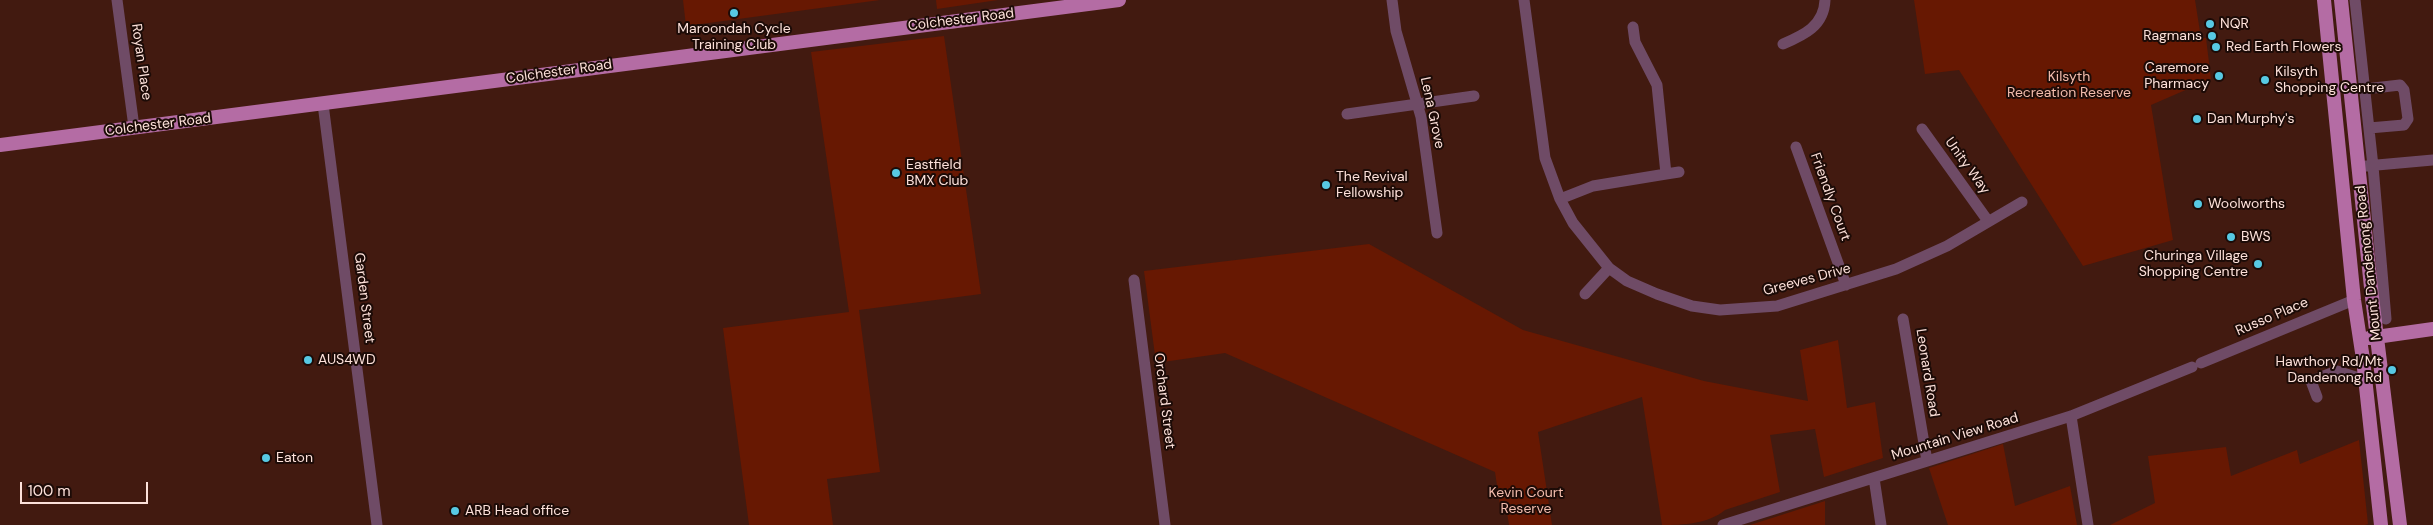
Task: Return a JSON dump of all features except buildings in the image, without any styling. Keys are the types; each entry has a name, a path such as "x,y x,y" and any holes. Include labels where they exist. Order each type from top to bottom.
{"main road":[{"name":"Colchester Road","path":"0,145 1119,0"},
{"name":"Mount Dandenong Road","path":"2342,0 2352,93 2366,166 2372,297 2400,525"},
{"name":"Mount Dandenong Road","path":"2324,1 2358,340 2365,380 2381,525"},
{"path":"2333,95 2352,93"},
{"path":"2354,300 2372,297"},
{"path":"2358,340 2433,329"}],"street":[{"name":"Royan Place","path":"117,0 134,127"},
{"name":"Lena Grove","path":"1392,0 1396,31 1418,104 1437,233"},
{"name":"Greeves Drive","path":"1524,0 1545,158 1560,199 1573,223 1610,268 1627,281 1657,294 1692,306 1720,310 1776,306 1896,269 1947,246 2022,202"},
{"path":"1783,44 1814,28 1820,20 1825,0"},
{"name":"Mount Dandenong Road","path":"2355,0 2369,128 2366,166 2386,319"},
{"path":"1633,27 1635,42 1657,85 1666,174"},
{"path":"2365,89 2403,86 2408,119 2404,125 2369,128"},
{"path":"1347,114 1474,96"},
{"name":"Garden Street","path":"323,104 377,525"},
{"name":"Unity Way","path":"1922,129 1988,221"},
{"name":"Friendly Court","path":"1796,147 1846,285"},
{"path":"2366,166 2433,160"},
{"path":"1560,199 1593,186 1679,172"},
{"path":"1584,294 1610,268"},
{"name":"Orchard Street","path":"1134,280 1165,525"},
{"name":"Russo Place","path":"2197,365 2354,300"},
{"name":"Leonard Road","path":"1903,319 1927,461"},
{"name":"Mountain View Road","path":"1723,525 2071,416 2197,365"},
{"path":"2317,397 2311,381 2337,371 2365,380"},
{"path":"2071,416 2088,525"},
{"path":"1874,478 1881,525"}],"green space":[{"name":"Maroondah Cycle Training Club","path":"683,0 880,0 686,26"},
{"path":"936,0 998,0 937,9"},
{"name":"Kilsyth Recreation Reserve","path":"1914,0 2195,0 2201,38 2206,38 2211,79 2151,105 2173,240 2083,266 1959,70 1925,74"},
{"path":"944,36 981,294 859,310 880,472 827,479 833,525 749,525 723,328 849,312 811,52"},
{"name":"Kevin Court Reserve","path":"1369,244 1523,330 1704,381 1808,401 1800,350 1838,340 1847,408 1875,402 1883,458 1824,477 1815,429 1770,435 1780,492 1725,510 1703,521 1662,525 1642,397 1538,432 1552,525 1509,525 1507,512 1501,512 1495,472 1225,353 1156,363 1144,271"},
{"path":"2359,440 2368,524 2110,525 2155,503 2148,456 2226,447 2231,476 2297,450 2300,464"},
{"path":"2003,444 2015,506 2070,486 2077,525 1948,525 1929,468"},
{"path":"1825,501 1825,525 1750,525"}],"place":[{"name":"Maroondah Cycle Training Club","path":"734,13"},
{"name":"NQR","path":"2210,24"},
{"name":"Ragmans","path":"2212,36"},
{"name":"Red Earth Flowers","path":"2216,47"},
{"name":"Caremore Pharmacy","path":"2219,76"},
{"name":"Kilsyth Shopping Centre","path":"2265,80"},
{"name":"Dan Murphy's","path":"2197,119"},
{"name":"Eastfield BMX Club","path":"896,173"},
{"name":"The Revival Fellowship","path":"1326,185"},
{"name":"Woolworths","path":"2198,204"},
{"name":"BWS","path":"2231,237"},
{"name":"Churinga Village Shopping Centre","path":"2258,264"},
{"name":"AUS4WD","path":"308,360"},
{"name":"Hawthory Rd/Mt Dandenong Rd","path":"2392,370"},
{"name":"Eaton","path":"266,458"},
{"name":"ARB Head office","path":"455,511"}]}
